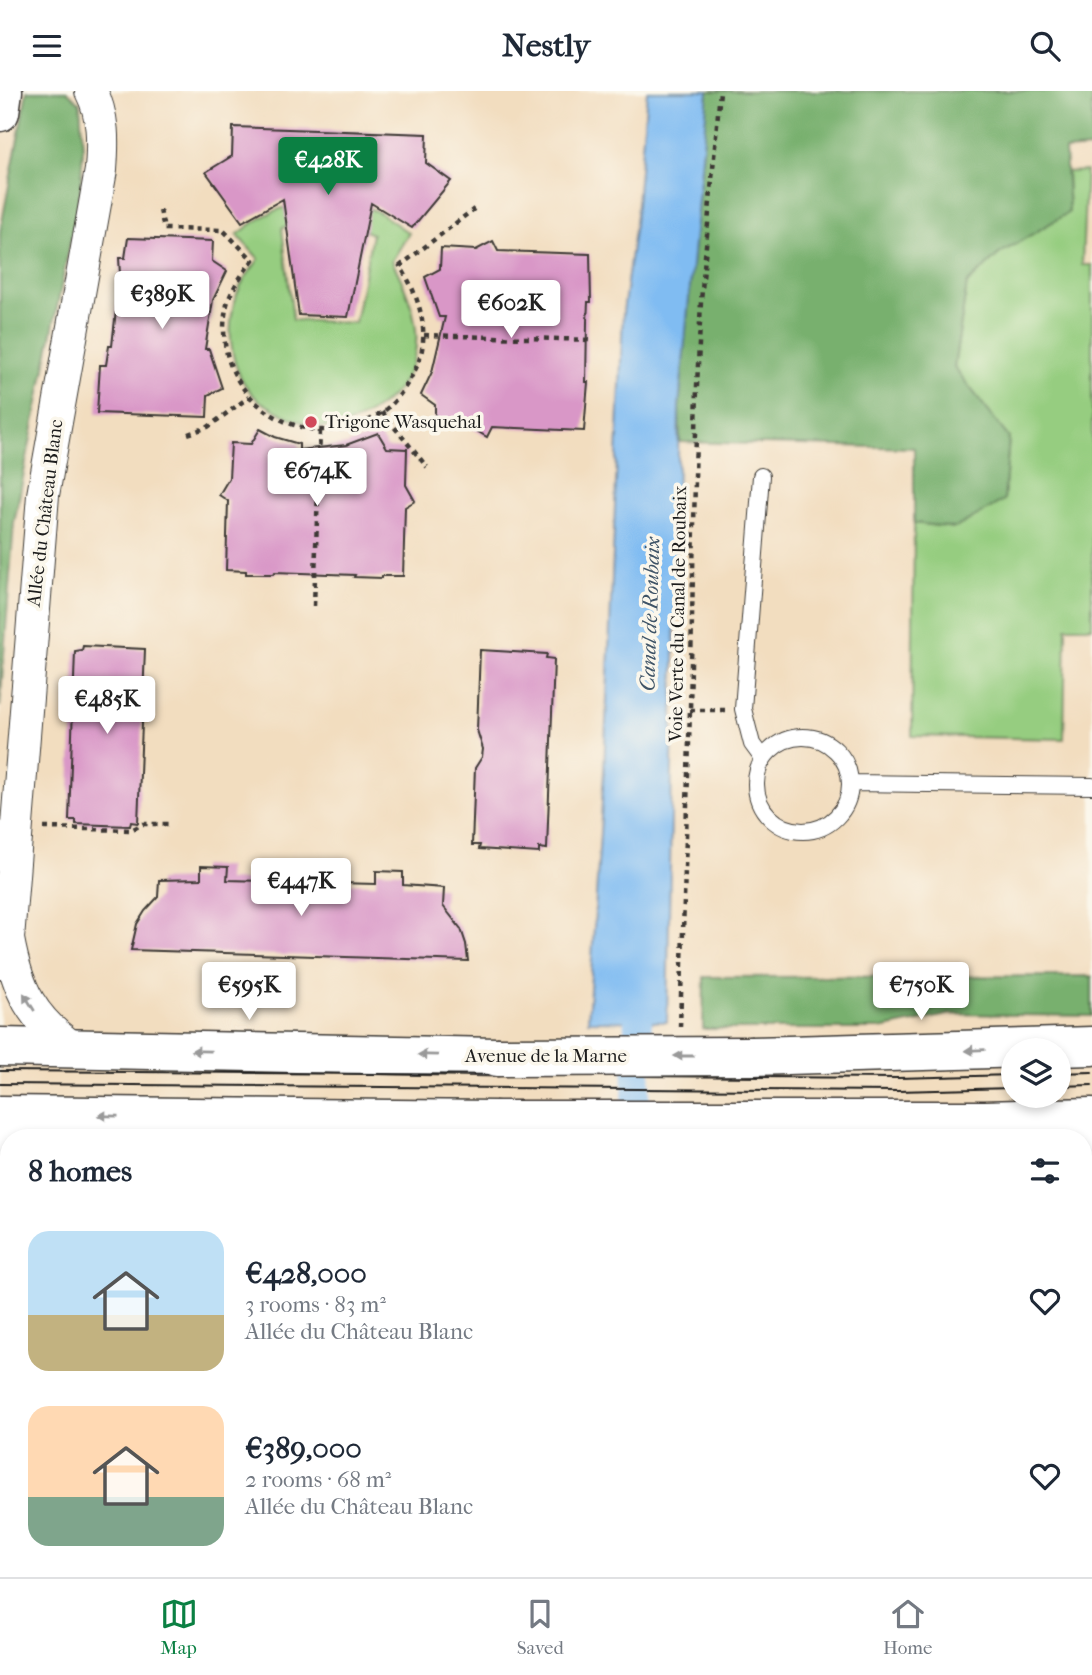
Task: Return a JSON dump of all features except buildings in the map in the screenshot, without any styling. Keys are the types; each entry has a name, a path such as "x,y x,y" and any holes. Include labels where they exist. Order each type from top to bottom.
{"main road":[{"path":"0,112 3,91"},
{"name":"Avenue de la Marne","path":"0,1047 497,1057 752,1056 1092,1046"},
{"path":"0,1115 495,1120 985,1120 1092,1117"}],"street":[{"name":"Allée du Château Blanc","path":"75,1049 47,1027 24,996 13,965 4,951 43,495 101,170 102,124 91,91"}],"lane":[{"path":"761,476 743,709 752,744 763,759"},
{"path":"807,736 824,741 838,751 847,766 851,783 848,800 839,815 825,826 808,831 791,829 776,822 764,809 757,793 757,776 763,759 774,746 789,738 807,736"},
{"path":"851,783 1092,786"}],"path":[{"name":"Voie Verte du Canal de Roubaix","path":"679,1034 690,710 697,374 720,91"},
{"path":"160,210 164,229 223,230 253,260 238,280 228,303 224,328 226,353 235,376 249,397 269,415 293,426 320,431 363,423 382,412 404,391 418,365 424,335 414,287 400,266 474,209"},
{"path":"424,335 592,340"},
{"path":"188,434 208,427 249,397"},
{"path":"382,412 427,467"},
{"path":"314,606 320,431"},
{"path":"690,710 743,709"},
{"path":"49,828 131,830 143,824 168,824"}],"green space":[{"path":"27,91 67,91 80,103 83,150 80,192 14,523 0,707 0,232"},
{"path":"708,91 1092,91 1092,148 1065,150 1069,212 999,254 967,284 954,367 1009,438 1004,500 955,528 914,523 914,448 680,442 679,407"},
{"path":"1086,171 1082,265 1092,265 1092,627 1066,627 1064,739 912,736 914,523 955,528 1004,500 1009,438 954,367 967,283 999,254 1069,212 1067,172"},
{"path":"298,204 300,223 282,228 293,320 355,323 372,234 356,227 362,205 380,213 409,233 392,261 414,317 415,353 409,371 399,388 383,404 348,424 335,427 320,427 297,420 257,399 239,374 231,345 232,314 236,299 243,282 259,259 237,235 266,215"},
{"path":"1092,976 1092,1016 951,1014 880,1029 703,1029 704,977"}],"water":[{"path":"647,91 708,91 679,407 667,1022 588,1021 604,771 623,312 636,215"}],"waterway":[{"name":"Canal de Roubaix","path":"635,1129 639,983"}],"tram line":[{"path":"0,1071 898,1078 1001,1075"},
{"path":"1071,1073 1092,1072"},
{"path":"0,1084 898,1091 1001,1088"},
{"path":"1071,1086 1092,1085"}],"place":[{"name":"Trigone Wasquehal","path":"311,422"}]}
